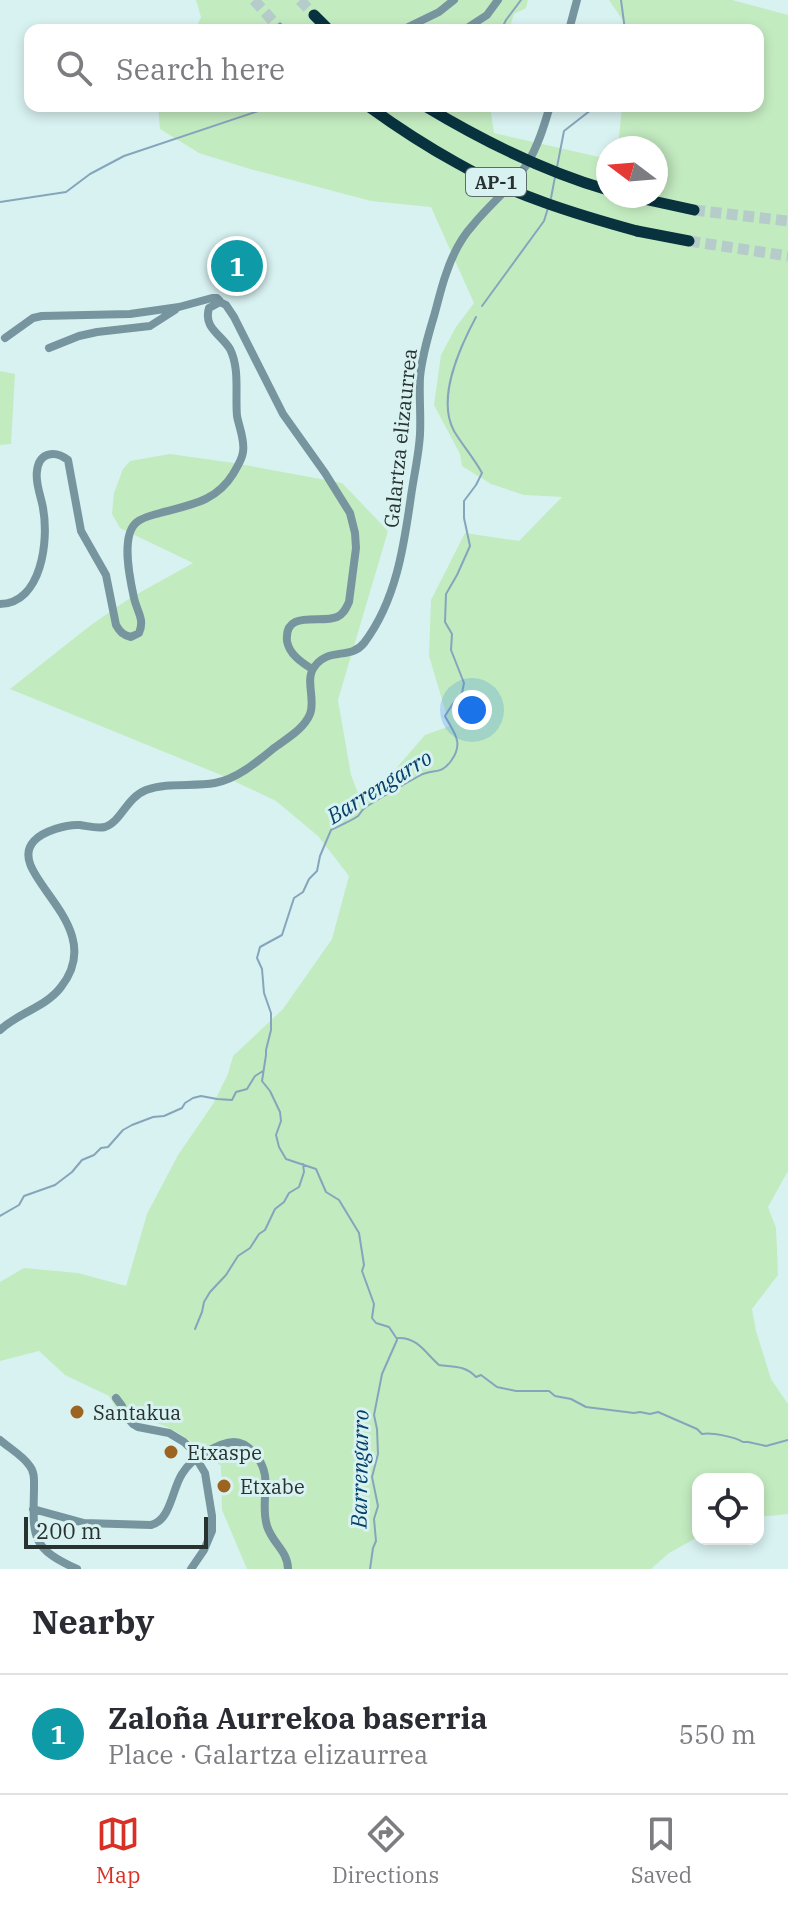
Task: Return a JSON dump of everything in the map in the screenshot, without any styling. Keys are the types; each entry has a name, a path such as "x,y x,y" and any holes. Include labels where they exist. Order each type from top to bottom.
{"highway":[{"path":"314,15 323,24"},
{"name":"AP-1","path":"376,112 458,164 552,206 637,231 689,241"},
{"name":"AP-1","path":"435,112 520,158 596,187"},
{"path":"668,205 694,210"}],"street":[{"path":"414,24 439,12 454,0"},
{"path":"473,24 487,15 498,0"},
{"path":"571,24 577,0"},
{"name":"Galartza elizaurrea","path":"220,302 234,317 283,414 350,513 356,548 349,602 335,617 302,619 288,631 289,648 312,669 332,653 349,653 359,648 375,627 385,605 400,564 405,539 420,435 423,359 445,276 465,234 526,166 541,137 548,112"},
{"path":"0,604 13,603 26,594 40,568 45,529 36,472 47,454 55,453 68,460 81,531 106,575 116,625 127,636 133,637 139,633 143,618 132,591 127,549 132,528 136,522 192,505 216,494 233,474 243,451 233,357 207,317 209,308 220,302 217,298 130,314 42,316 33,318 5,338"},
{"path":"49,348 97,332 150,326 179,307"},
{"path":"0,1030 8,1022 53,996 67,980 73,961 74,944 67,922 30,865 29,851 33,842 41,836 75,825 104,828 116,820 131,799 145,790 215,783 240,772 300,728 307,719 312,709 312,669"},
{"path":"116,1398 133,1424 177,1437 190,1448 205,1473 212,1525 209,1538 191,1569"},
{"path":"0,1440 31,1466 34,1477 33,1525 39,1542 55,1558 77,1569"},
{"path":"33,1509 84,1523 158,1523 166,1513 182,1474 195,1458 212,1448 229,1443 242,1444 252,1450 266,1471 264,1507 268,1529 286,1554 288,1569"}],"green space":[{"path":"196,0 528,0 526,8 514,14 511,24 198,24 201,17"},
{"path":"609,0 732,0 788,15 788,1171 768,1207 776,1228 778,1275 752,1309 771,1379 788,1404 788,1514 764,1516 764,1473 692,1473 692,1540 669,1553 651,1569 247,1569 222,1510 221,1466 188,1439 164,1426 152,1422 124,1423 109,1396 65,1375 39,1351 0,1361 0,1282 24,1268 78,1273 126,1286 147,1214 178,1155 213,1104 233,1056 283,1009 332,939 349,876 318,836 276,801 221,775 10,689 130,598 193,563 120,528 112,514 114,493 123,469 130,461 170,454 342,483 388,531 338,700 351,775 359,796 388,778 425,735 450,726 429,656 431,600 465,533 519,541 562,497 524,495 491,484 462,466 460,454 434,405 441,355 474,303 431,207 371,201 199,153 160,129 159,112 491,112 494,133 596,156 596,208 668,208 668,136 619,136 621,112 764,112 764,24 625,24"},
{"path":"0,371 15,374 11,444 0,445"}],"waterway":[{"path":"504,24 521,0"},
{"name":"Barrengarro","path":"621,0 624,24"},
{"path":"0,202 66,192 90,174 124,156 255,112"},
{"name":"Barrengarro","path":"557,167 564,131 588,112"},
{"name":"Barrengarro","path":"551,198 555,177"},
{"name":"Barrengarro","path":"482,306 544,221 548,208"},
{"name":"Barrengarro","path":"397,1339 389,1327 376,1323 372,1318 374,1304 362,1271 364,1265 359,1233 339,1200 326,1192 316,1169 286,1159 279,1147 276,1135 281,1121 280,1112 262,1081 271,1013 257,958 260,947 282,935 294,898 303,892 317,871 331,830 356,818 365,808 419,776 443,769 455,754 456,737 445,716 462,693 464,683 451,650 452,634 445,622 446,594 470,546 464,501 482,473 454,431 448,403 452,373 476,317"},
{"path":"0,1216 19,1205 24,1196 55,1185 82,1160 108,1147 132,1125 164,1116 182,1108 193,1098 201,1096 232,1100 236,1092 247,1089 255,1076 263,1071"},
{"path":"195,1329 210,1292 238,1256 250,1248 265,1230 275,1209 299,1187 303,1164"},
{"path":"398,1338 416,1343 439,1365 463,1368 476,1377 481,1375 497,1387 516,1391 549,1391 586,1407 634,1413 658,1412 702,1434 723,1435 743,1442 766,1446 788,1440"},
{"name":"Barrengarro","path":"370,1569 376,1541 374,1519 378,1506 372,1477 378,1454 374,1415 382,1374 397,1340"}],"tunnel":[{"path":"254,0 276,24"},
{"path":"300,0 314,15"},
{"path":"694,210 788,221"},
{"path":"689,241 788,256"}],"place":[{"name":"Zaloña Aurrekoa baserria","path":"237,266"},
{"name":"Santakua","path":"77,1412"},
{"name":"Etxaspe","path":"171,1452"},
{"name":"Etxabe","path":"224,1486"}]}
